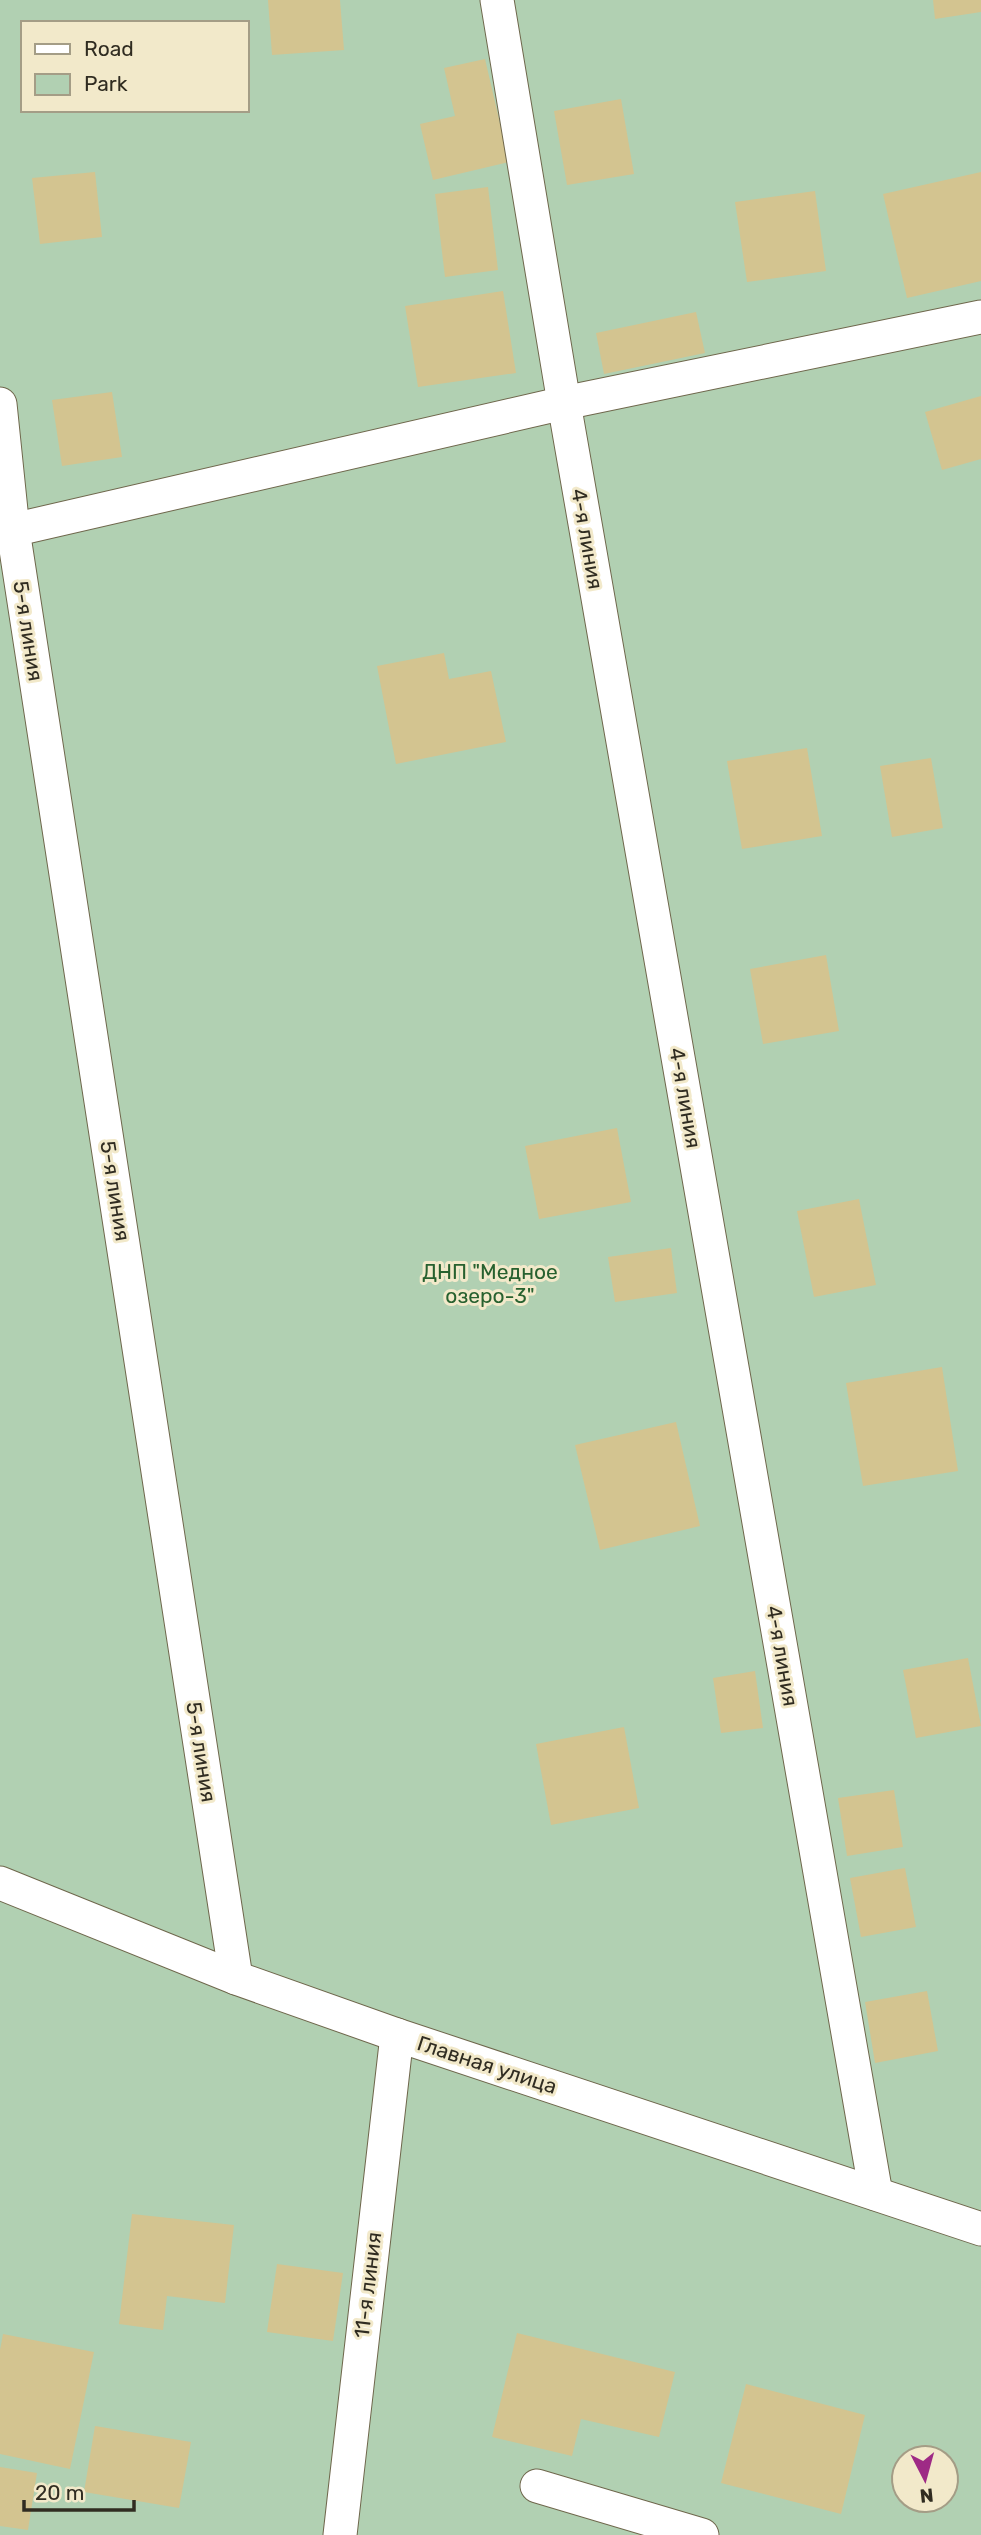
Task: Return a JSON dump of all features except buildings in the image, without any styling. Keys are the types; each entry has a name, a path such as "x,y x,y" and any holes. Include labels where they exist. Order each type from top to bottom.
{"street":[{"name":"4-я линия","path":"497,0 564,402 876,2194"},
{"path":"6,531 564,402 981,317"},
{"name":"5-я линия","path":"0,404 6,531 236,1978"},
{"name":"Главная улица","path":"0,1883 236,1978 397,2035 981,2230"},
{"name":"11-я линия","path":"340,2535 397,2035"},
{"path":"537,2486 702,2535"}],"green space":[{"name":"ДНП \"Медное озеро-3\"","path":"0,0 981,0 981,2535 0,2535"}]}
